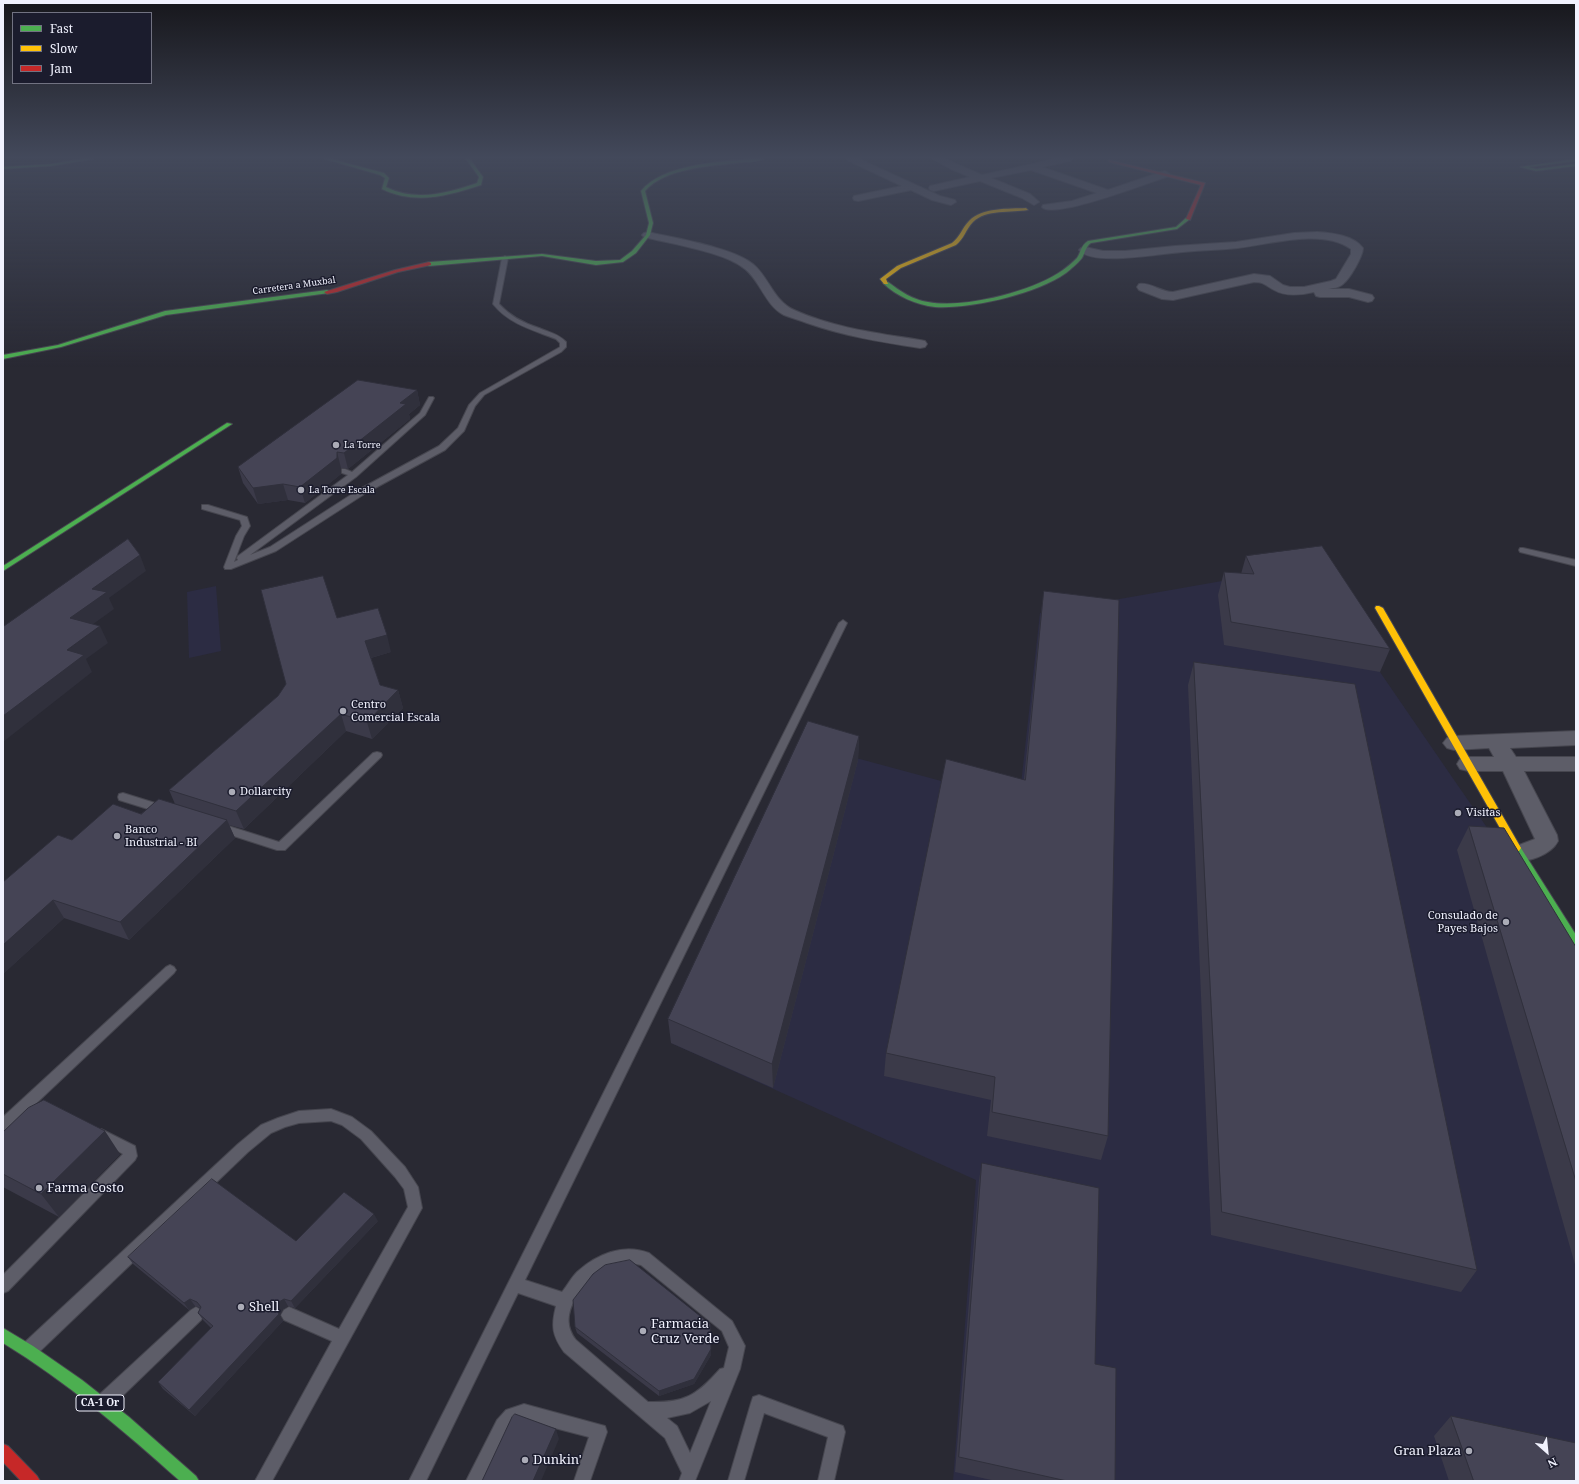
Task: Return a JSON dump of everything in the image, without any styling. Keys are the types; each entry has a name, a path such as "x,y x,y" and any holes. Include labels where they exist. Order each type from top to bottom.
{"main road":[{"path":"648,235 650,228"},
{"path":"967,228 962,238 955,244 900,266 885,275 883,279 884,282 903,297 917,301 957,306 980,304 1006,297 1053,278 1070,268 1085,250 1086,244 1090,242 1154,233 1172,228"},
{"name":"Carretera a Muxbal","path":"3,357 48,349 153,316 216,306 335,291 411,267 442,262 526,256 555,256 596,263 621,261 634,252 648,235"},
{"path":"3,569 229,424"},
{"path":"1379,608 1454,743 1468,764 1519,854 1576,944"},
{"name":"CA-1 Or","path":"3,1335 29,1350 120,1418 191,1481"},
{"path":"3,1451 32,1481"}],"street":[{"path":"648,235 722,253 742,261 752,268 774,301 788,312 836,329 857,334 920,344"},
{"path":"1085,250 1103,254 1126,254 1176,248 1234,245 1316,236 1336,238 1353,244 1357,248 1357,254 1340,281 1327,286 1304,291"},
{"path":"1143,286 1166,296 1174,296 1244,279 1266,280 1284,278 1327,286"},
{"path":"1266,280 1287,291 1349,293 1368,298"},
{"path":"1454,743 1576,738"},
{"path":"1495,742 1510,764 1546,835 1547,841 1543,845 1519,854"},
{"path":"1468,764 1576,764"}],"lane":[{"path":"228,567 273,549 363,491 442,448 461,429 472,405 482,394 559,351 563,347 563,342 558,338 515,321 501,312 496,304 504,258"},
{"path":"228,567 423,414 431,398"},
{"path":"205,507 244,519 246,526 240,536 228,567"},
{"path":"1523,550 1576,563"},
{"path":"417,1481 843,623"},
{"path":"206,823 281,847 377,756"},
{"path":"123,797 176,814"},
{"path":"3,1126 170,970"},
{"path":"29,1350 248,1143 266,1129 299,1116 331,1115 347,1121 366,1135 400,1172 411,1187 415,1208 263,1481"},
{"path":"3,1286 130,1156 130,1150 88,1129"},
{"path":"626,1255 644,1258 727,1326 737,1346 732,1369 689,1476 671,1432 570,1346 562,1335 560,1320 565,1301 582,1278 605,1261 626,1255"},
{"path":"514,1284 565,1301"},
{"path":"101,1404 196,1315"},
{"path":"289,1315 342,1338"},
{"path":"645,1410 669,1411 693,1405 712,1391 732,1369"},
{"path":"736,1481 759,1403 838,1432 826,1481"},
{"path":"474,1481 503,1426 512,1416 524,1412 599,1432 582,1481"}],"shaded area":[{"path":"1314,568 1380,672 1576,956 1576,1481 953,1481 976,1180 671,1043 808,745 1019,802 1040,613 1239,578"},
{"path":"216,586 221,651 189,658 187,592"}],"building":[{"name":"La Torre","path":"358,380 417,390 400,403 406,404 344,453 337,452 337,458 300,487 283,484 253,488 238,467"},
{"path":"128,539 140,555 92,589 107,592 70,618 100,626 67,650 84,655 3,716 3,627"},
{"path":"1322,546 1390,649 1231,622 1224,572 1254,574 1246,556"},
{"name":"Centro Comercial Escala","path":"323,576 337,618 378,608 387,635 365,641 380,685 398,690 367,722 341,714 236,811 169,790 278,696 286,684 261,590"},
{"path":"1044,591 1119,600 1108,1136 992,1112 995,1077 886,1053 946,759 1025,780"},
{"path":"1194,662 1355,684 1477,1270 1222,1212"},
{"path":"808,721 859,736 772,1064 668,1019"},
{"path":"159,799 227,820 120,922 53,900 3,945 3,882 58,835 72,840 113,804 141,814"},
{"path":"1469,826 1504,828 1576,947 1576,1181"},
{"path":"44,1100 105,1131 41,1194 3,1174 3,1132 28,1108"},
{"path":"982,1163 1099,1188 1095,1364 1116,1368 1115,1481 1067,1481 959,1457"},
{"name":"Shell","path":"212,1179 296,1241 344,1192 374,1214 291,1301 284,1299 279,1302 276,1309 279,1314 189,1410 158,1382 213,1326 198,1313 201,1307 197,1302 190,1299 184,1303 128,1257"},
{"name":"Farmacia Cruz Verde","path":"630,1260 710,1324 711,1349 694,1379 659,1391 575,1327 573,1300 593,1274 605,1265"},
{"name":"Dunkin'","path":"515,1414 556,1429 533,1481 482,1481 512,1417"},
{"path":"1451,1416 1576,1443 1576,1481 1474,1481"}],"traffic: fast":[{"path":"429,264 542,255 596,263 621,261 634,252 648,235 650,228"},
{"path":"886,283 909,298 921,302 935,305 972,303 1021,291 1044,282 1064,271 1079,259 1086,244 1090,242 1175,228"},
{"path":"3,357 59,346 165,313 327,292"},
{"path":"3,569 229,424"},
{"path":"1516,848 1576,944"},
{"path":"3,1335 53,1367 101,1403 191,1481"}],"traffic: slow":[{"path":"886,283 883,279 891,272 899,267 936,253 954,244 966,228"},
{"path":"1379,608 1516,848"}],"traffic: jam":[{"path":"327,292 335,291 397,271 429,264"},
{"path":"3,1451 32,1481"}],"place":[{"name":"La Torre","path":"336,445"},
{"name":"La Torre Escala","path":"301,490"},
{"name":"Centro Comercial Escala","path":"343,711"},
{"name":"Dollarcity","path":"232,792"},
{"name":"Visitas","path":"1458,813"},
{"name":"Banco Industrial - BI","path":"117,836"},
{"name":"Consulado de Payes Bajos","path":"1506,922"},
{"name":"Farma Costo","path":"39,1188"},
{"name":"Shell","path":"241,1307"},
{"name":"Farmacia Cruz Verde","path":"643,1331"},
{"name":"Gran Plaza","path":"1469,1451"},
{"name":"Dunkin'","path":"525,1460"}]}
